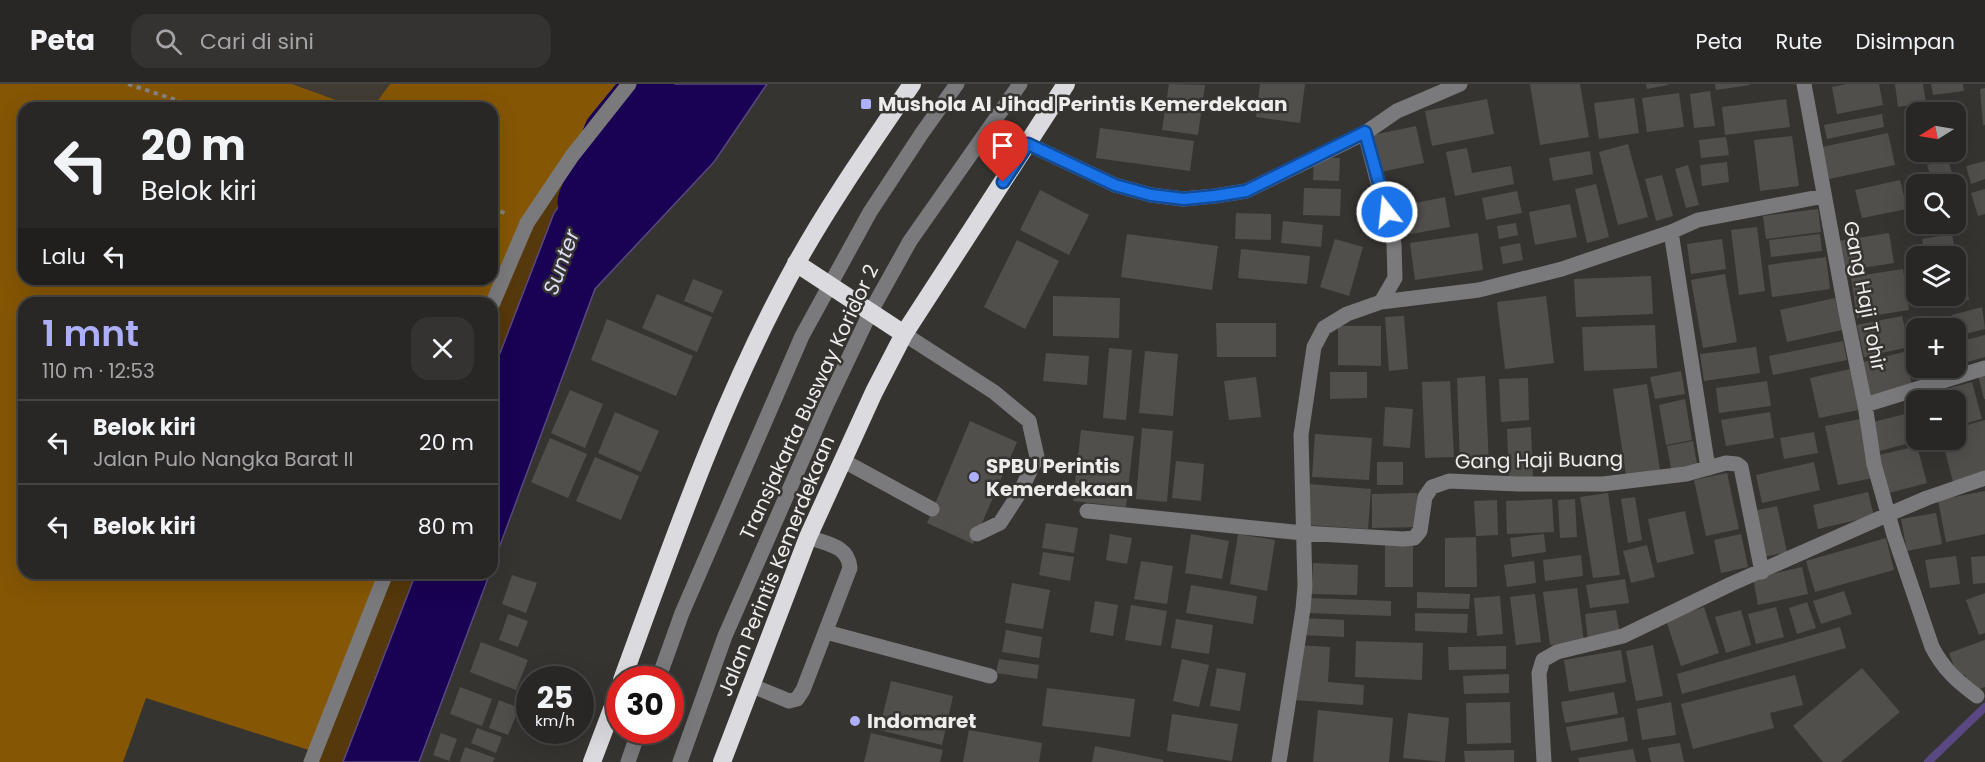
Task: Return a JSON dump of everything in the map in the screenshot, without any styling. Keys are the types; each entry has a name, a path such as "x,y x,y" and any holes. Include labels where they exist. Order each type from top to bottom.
{"highway":[{"path":"627,666 702,463 737,383 796,263 840,189 912,84"},
{"name":"Jalan Perintis Kemerdekaan","path":"722,762 808,537 842,460 904,334 1066,84"},
{"path":"796,263 904,334"},
{"path":"592,762 606,725"}],"street":[{"path":"495,297 526,223 572,156 629,84"},
{"name":"Transjakarta Busway Koridor 2","path":"662,666 681,613 797,346 870,212 957,84"},
{"name":"Transjakarta Busway Koridor 2","path":"680,762 726,636 826,406 871,311 910,241 1020,84"},
{"path":"1028,144 1115,185 1151,195 1184,199 1215,196 1246,191 1365,132 1396,111 1460,84"},
{"name":"Gang Haji Tohir","path":"1804,84 1865,405 1874,464 1887,515 1932,647 1941,664 1977,696"},
{"path":"1365,132 1394,244 1395,278 1382,302"},
{"path":"1280,762 1305,586 1301,435 1314,347 1324,328 1347,314 1382,302 1479,290 1562,269 1671,232 1698,220 1824,196"},
{"path":"1671,232 1708,468"},
{"path":"904,334 994,392 1029,421 1037,457 1020,492 1000,523 977,534"},
{"path":"1865,405 1985,368"},
{"path":"842,460 932,509"},
{"name":"Gang Haji Buang","path":"1303,533 1414,538 1420,531 1425,497 1432,487 1449,481 1604,484 1686,474 1726,463 1737,464 1741,467 1762,572"},
{"path":"1544,762 1539,673 1543,660 1557,652 1623,636 1887,515 1985,478"},
{"path":"1087,511 1303,533"},
{"path":"750,685 789,700 797,699 804,690 850,568 849,558 843,550 808,537"},
{"path":"311,762 384,579"},
{"path":"826,632 990,676"},
{"path":"628,762 634,744"}],"path":[{"path":"128,84 182,102"}],"shaded area":[{"path":"0,84 292,84 342,102 18,102 18,285 498,285 498,102 376,102 390,84 629,84 527,223 495,297 18,297 18,579 384,579 315,752 146,698 123,762 0,762"},
{"path":"292,84 390,84 376,102 342,102"},
{"path":"628,84 645,84 554,213 498,358 497,297 527,223"},
{"path":"384,579 414,579 343,762 311,762"}],"water":[{"path":"645,84 767,84 714,162 595,289 498,551 498,358 554,213"},
{"path":"414,579 488,579 419,762 343,762"}],"building":[{"path":"1169,84 1205,85 1198,135 1162,130"},
{"path":"1260,84 1305,84 1300,123 1256,117"},
{"path":"1530,84 1580,84 1589,137 1540,145"},
{"path":"1646,84 1668,84 1668,85 1647,89"},
{"path":"1715,84 1750,84 1750,85 1716,90"},
{"path":"1847,84 1879,84 1883,105 1837,114 1832,87"},
{"path":"1895,84 1923,84 1926,102 1906,102 1906,106 1898,107"},
{"path":"1931,84 1963,84 1964,91 1933,95"},
{"path":"1985,88 1985,125 1983,125 1980,89"},
{"path":"1710,91 1715,126 1694,128 1690,94"},
{"path":"1679,93 1684,127 1647,132 1642,98"},
{"path":"1634,98 1639,133 1599,139 1594,103"},
{"path":"1487,99 1494,134 1432,146 1425,111"},
{"path":"1786,99 1790,127 1725,135 1722,107"},
{"path":"1882,114 1884,127 1827,139 1824,125"},
{"path":"1416,126 1424,163 1380,172 1373,135"},
{"path":"1100,128 1194,141 1190,171 1096,158"},
{"path":"1888,133 1895,165 1829,179 1822,147"},
{"path":"1792,136 1799,186 1760,191 1754,140"},
{"path":"1726,137 1729,155 1701,158 1699,140"},
{"path":"1628,144 1648,217 1618,225 1599,152"},
{"path":"1467,148 1472,173 1511,166 1514,184 1455,196 1446,152"},
{"path":"1590,151 1593,174 1553,181 1549,158"},
{"path":"1314,157 1340,158 1339,181 1313,180"},
{"path":"1985,161 1985,179 1971,184 1966,166"},
{"path":"1727,162 1729,182 1702,186 1700,165"},
{"path":"1949,162 1952,174 1930,174 1927,165"},
{"path":"1688,165 1699,205 1686,208 1675,169"},
{"path":"1662,175 1673,216 1656,221 1645,179"},
{"path":"1900,180 1906,209 1862,218 1855,190"},
{"path":"1596,184 1609,237 1587,243 1575,189"},
{"path":"1304,188 1341,189 1340,216 1303,215"},
{"path":"1985,189 1985,214 1978,216 1971,193"},
{"path":"1040,190 1089,215 1069,255 1020,230"},
{"path":"1517,191 1522,213 1486,220 1482,198"},
{"path":"1445,197 1450,227 1405,235 1400,206"},
{"path":"1570,204 1577,237 1535,245 1529,212"},
{"path":"1818,209 1821,232 1766,239 1763,216"},
{"path":"1236,213 1271,214 1271,240 1235,239"},
{"path":"1283,221 1323,225 1321,247 1281,243"},
{"path":"1516,223 1518,235 1499,239 1497,226"},
{"path":"1757,227 1765,291 1739,295 1731,230"},
{"path":"1478,233 1483,270 1415,280 1410,243"},
{"path":"1889,233 1894,263 1843,271 1838,241"},
{"path":"1127,234 1218,246 1212,290 1121,277"},
{"path":"1820,234 1822,251 1771,257 1769,240"},
{"path":"1952,234 1954,246 1923,246 1922,239"},
{"path":"1335,239 1363,247 1349,296 1320,287"},
{"path":"1722,239 1726,269 1691,274 1687,244"},
{"path":"1017,240 1059,261 1025,329 984,307"},
{"path":"1520,243 1523,260 1503,264 1500,247"},
{"path":"1241,249 1310,256 1307,284 1238,278"},
{"path":"1826,257 1830,289 1772,297 1768,265"},
{"path":"1903,269 1906,306 1908,306 1909,310 1857,318 1851,277"},
{"path":"1725,274 1737,342 1703,348 1691,280"},
{"path":"1651,276 1653,314 1576,317 1574,279"},
{"path":"693,279 723,291 713,313 684,301"},
{"path":"1966,283 1969,300 1966,300"},
{"path":"657,294 712,317 697,352 642,328"},
{"path":"1053,296 1120,298 1119,338 1053,336"},
{"path":"1546,296 1554,363 1505,369 1497,302"},
{"path":"1835,298 1842,330 1787,342 1780,310"},
{"path":"1982,307 1985,329 1966,334 1966,318 1953,318 1952,315"},
{"path":"1404,316 1408,369 1389,371 1385,317"},
{"path":"1902,316 1906,348 1864,357 1857,325"},
{"path":"607,319 693,356 676,396 591,360"},
{"path":"1216,323 1276,323 1276,357 1217,357"},
{"path":"1655,325 1657,368 1584,371 1582,327"},
{"path":"1338,326 1381,326 1381,366 1338,365"},
{"path":"1985,335 1985,357 1966,362 1966,340"},
{"path":"1843,341 1847,360 1773,375 1769,356"},
{"path":"1756,347 1760,373 1704,381 1700,354"},
{"path":"1109,348 1132,350 1126,420 1103,418"},
{"path":"1145,351 1178,354 1173,416 1139,413"},
{"path":"1904,352 1906,378 1910,378 1912,385 1867,396 1859,363"},
{"path":"1046,353 1089,356 1087,385 1043,381"},
{"path":"1850,369 1859,410 1819,418 1810,378"},
{"path":"1681,371 1685,394 1655,399 1650,377"},
{"path":"1330,372 1367,372 1367,398 1330,399"},
{"path":"1985,373 1985,399 1984,399 1978,375"},
{"path":"1485,376 1489,465 1460,466 1457,378"},
{"path":"1256,377 1261,417 1229,420 1224,381"},
{"path":"1528,378 1529,420 1501,422 1499,379"},
{"path":"1450,381 1454,457 1425,458 1422,382"},
{"path":"1767,381 1771,406 1719,413 1716,388"},
{"path":"1972,382 1982,419 1966,423 1966,390 1942,390"},
{"path":"1647,384 1660,470 1626,475 1613,389"},
{"path":"570,390 603,404 585,448 551,433"},
{"path":"1685,399 1692,440 1666,445 1659,405"},
{"path":"1385,407 1413,409 1410,448 1383,446"},
{"path":"615,412 659,431 641,472 598,453"},
{"path":"1770,412 1774,438 1726,446 1721,420"},
{"path":"1906,414 1906,444 1876,452 1869,423"},
{"path":"1860,419 1873,478 1838,485 1825,426"},
{"path":"1985,420 1985,474 1953,482 1945,450 1966,450 1966,425"},
{"name":"SPBU Perintis Kemerdekaan","path":"970,421 1017,442 973,544 927,523"},
{"path":"1531,427 1533,478 1509,479 1507,429"},
{"path":"1142,428 1173,431 1167,502 1136,499"},
{"path":"1081,430 1134,436 1126,507 1073,501"},
{"path":"1814,432 1818,453 1784,459 1780,438"},
{"path":"1315,434 1372,438 1369,480 1312,477"},
{"path":"550,438 587,454 568,498 531,482"},
{"path":"1693,441 1698,469 1672,474 1667,446"},
{"path":"1906,449 1918,450 1927,483 1885,494 1875,456"},
{"path":"595,457 639,476 621,520 576,501"},
{"path":"1176,461 1204,464 1201,501 1172,498"},
{"path":"1377,462 1403,462 1403,485 1377,485"},
{"path":"1814,462 1820,490 1762,503 1756,475"},
{"path":"1727,473 1739,529 1706,536 1694,480"},
{"path":"1309,484 1371,489 1368,529 1307,525"},
{"path":"1985,491 1985,534 1946,542 1938,500"},
{"path":"1868,492 1874,516 1818,529 1813,505"},
{"path":"1417,493 1418,527 1372,528 1372,494"},
{"path":"1608,493 1620,575 1593,578 1580,497"},
{"path":"1635,497 1642,540 1628,543 1621,499"},
{"path":"1552,499 1554,532 1507,534 1506,501"},
{"path":"1575,499 1577,537 1560,538 1558,500"},
{"path":"1497,500 1498,535 1476,536 1474,501"},
{"path":"1777,506 1787,552 1763,557 1753,511"},
{"path":"1685,511 1694,554 1657,563 1648,519"},
{"path":"1936,513 1942,544 1907,551 1901,519"},
{"path":"1046,523 1078,528 1074,553 1042,548"},
{"path":"1110,534 1132,538 1127,564 1106,560"},
{"path":"1191,534 1229,541 1222,579 1185,573"},
{"path":"1238,534 1275,540 1267,591 1230,584"},
{"path":"1544,534 1546,552 1512,557 1510,538"},
{"path":"1741,534 1748,567 1721,573 1714,540"},
{"path":"1476,537 1477,587 1445,587 1445,538"},
{"path":"1886,538 1894,570 1815,592 1806,561"},
{"path":"1385,545 1413,545 1413,587 1385,587"},
{"path":"1647,545 1655,577 1631,583 1623,551"},
{"path":"1043,552 1074,557 1070,581 1039,575"},
{"path":"1581,555 1583,576 1545,581 1543,560"},
{"path":"1956,556 1960,584 1930,588 1925,560"},
{"path":"1985,556 1985,583 1973,584 1971,557"},
{"path":"1141,561 1173,566 1167,604 1134,599"},
{"path":"1534,561 1536,583 1507,587 1504,565"},
{"path":"1313,563 1358,565 1357,595 1312,594"},
{"path":"1802,567 1808,594 1758,605 1753,578"},
{"path":"512,575 537,583 526,613 502,604"},
{"path":"1625,579 1629,603 1590,608 1586,585"},
{"path":"1012,583 1050,590 1043,629 1005,623"},
{"path":"1191,585 1257,596 1253,624 1186,613"},
{"path":"1577,588 1584,642 1550,645 1543,592"},
{"path":"1844,591 1852,614 1821,624 1813,601"},
{"path":"1417,592 1470,594 1469,609 1417,608"},
{"path":"1985,593 1985,633 1979,635 1966,600"},
{"path":"1535,594 1541,642 1516,645 1510,597"},
{"path":"1500,596 1503,634 1477,636 1474,598"},
{"path":"1309,598 1391,601 1391,616 1309,613"},
{"path":"1095,601 1118,605 1113,636 1090,632"},
{"path":"1807,602 1816,628 1797,634 1789,608"},
{"path":"1131,605 1167,611 1161,646 1125,640"},
{"path":"1704,607 1719,653 1681,666 1666,620"},
{"path":"1776,607 1784,637 1756,644 1748,614"},
{"path":"1616,610 1620,635 1588,640 1585,614"},
{"path":"1741,610 1751,645 1726,653 1715,617"},
{"path":"1415,613 1468,614 1467,633 1415,631"},
{"path":"508,614 528,621 518,647 499,640"},
{"path":"1302,618 1344,620 1344,637 1302,635"},
{"path":"1176,619 1213,625 1209,654 1171,648"},
{"path":"1840,627 1846,648 1682,694 1677,674"},
{"path":"1006,630 1042,637 1039,658 1002,652"},
{"path":"1985,640 1985,687 1971,692 1965,675 1958,677 1949,653"},
{"path":"1356,641 1423,643 1422,680 1355,677"},
{"path":"481,642 528,660 526,666 516,666 516,690 470,672"},
{"path":"1297,645 1330,647 1328,682 1364,685 1363,705 1293,700"},
{"path":"1653,645 1663,696 1636,701 1626,651"},
{"path":"1506,646 1506,669 1449,670 1448,647"},
{"path":"1621,650 1626,682 1569,692 1564,660"},
{"path":"999,659 1039,665 1037,679 996,673"},
{"path":"1182,659 1209,665 1199,707 1173,701"},
{"path":"1217,668 1246,673 1240,711 1210,706"},
{"path":"1862,668 1900,712 1841,762 1823,762 1793,726"},
{"path":"1509,674 1509,693 1464,694 1463,676"},
{"path":"1795,675 1803,705 1770,713 1774,728 1693,749 1681,704"},
{"path":"891,681 953,696 942,745 879,730"},
{"path":"460,687 492,699 482,726 450,714"},
{"path":"1047,688 1135,699 1130,737 1042,726"},
{"path":"1614,692 1618,714 1565,723 1561,702"},
{"path":"499,700 516,707 516,715 508,735 489,728"},
{"path":"1510,702 1511,743 1467,744 1466,703"},
{"path":"1671,702 1676,735 1642,740 1637,709"},
{"path":"1318,710 1393,718 1389,762 1313,762"},
{"path":"1408,713 1449,718 1445,762 1403,758"},
{"path":"1172,714 1238,724 1232,761 1167,751"},
{"path":"1624,717 1628,741 1571,751 1566,727"},
{"path":"477,728 502,737 496,753 471,743"},
{"path":"969,730 1042,743 1039,762 963,762"},
{"path":"441,733 457,739 449,761 433,755"},
{"path":"871,733 943,750 940,762 864,762"},
{"path":"1680,743 1684,762 1651,762 1648,748"},
{"path":"1095,746 1164,760 1163,762 1092,762"},
{"path":"465,747 495,758 493,762 460,762"},
{"path":"1633,749 1636,762 1579,762 1578,758"},
{"path":"1514,750 1514,762 1465,762 1464,751"}],"waterway":[{"name":"Sunter","path":"583,202 609,133 649,84"},
{"path":"1928,762 1985,707"}],"tunnel":[{"path":"932,509 977,534"}],"place":[{"name":"Mushola Al Jihad Perintis Kemerdekaan","path":"866,104"},
{"name":"SPBU Perintis Kemerdekaan","path":"974,477"},
{"name":"Indomaret","path":"855,721"}],"route":[{"path":"1003,182 1028,144 1115,185 1151,195 1184,199 1215,196 1246,191 1365,132 1387,212"}]}
